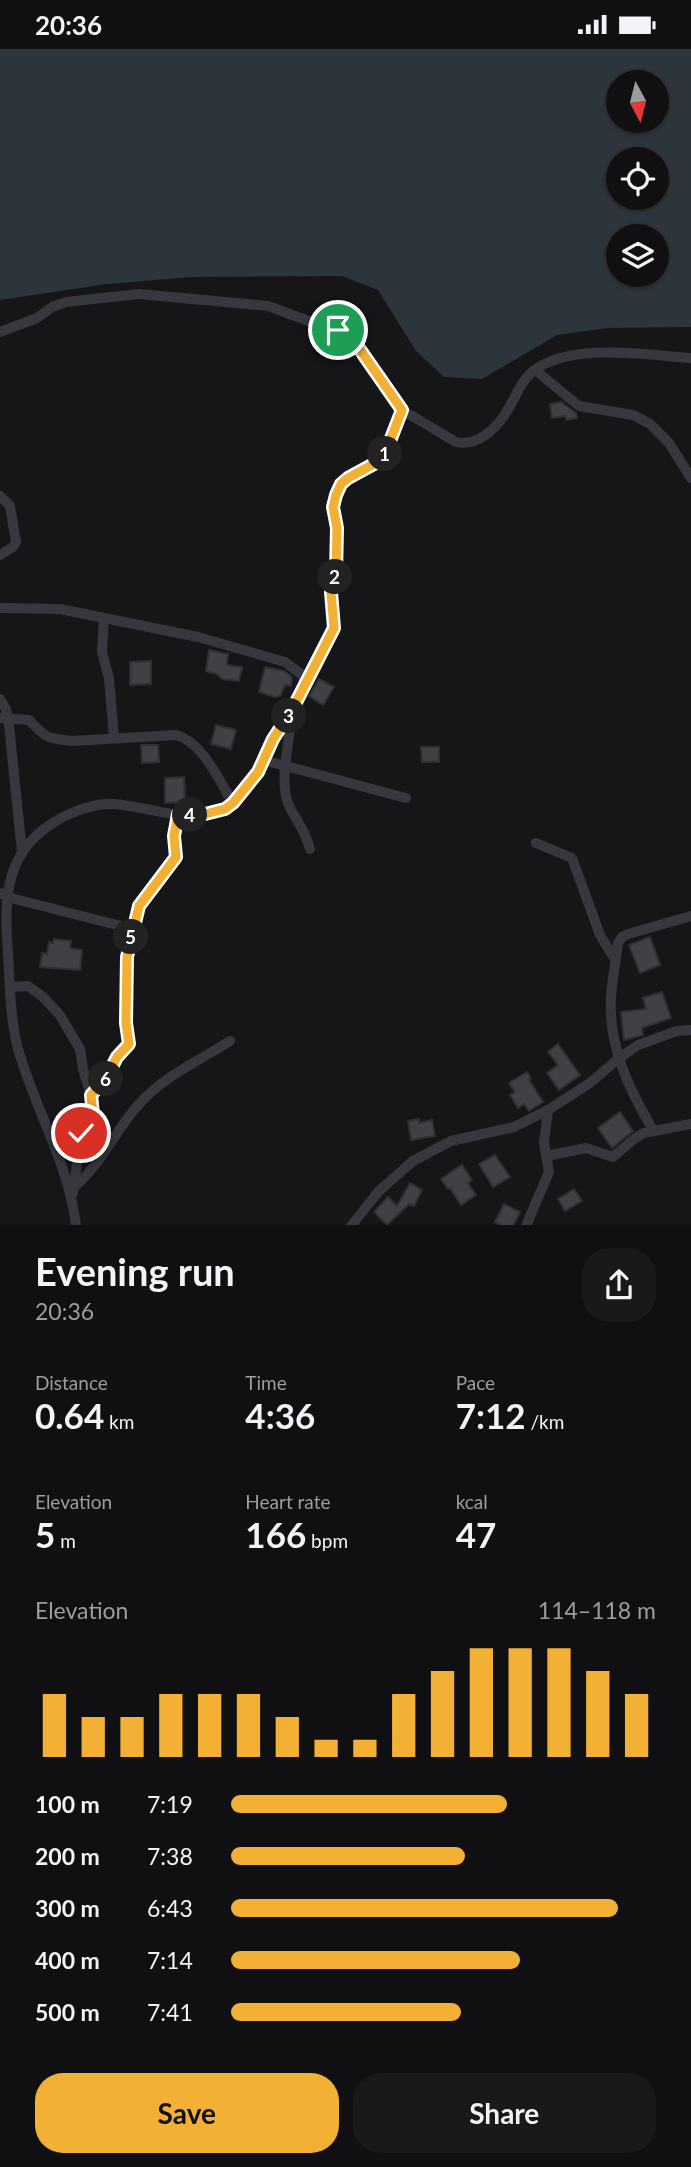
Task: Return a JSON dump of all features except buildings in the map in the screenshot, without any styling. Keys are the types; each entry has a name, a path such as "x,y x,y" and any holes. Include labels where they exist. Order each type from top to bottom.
{"street":[{"path":"0,332 37,318 52,307 78,299 139,294 268,306 347,335 402,410 456,442 471,443 479,440 501,418 524,380 535,370 555,360 591,354 691,358"},
{"path":"535,370 579,406 633,415 650,424 679,456 691,478"},
{"path":"73,1192 18,1049 4,895 13,868 33,838 46,826 80,809 113,804 178,814 212,813 233,803 253,779 273,739 292,710 334,622 331,592 336,573 337,528 333,507 336,495 341,484 348,478 383,459 402,410"},
{"path":"0,496 10,506 16,541 13,547 0,555"},
{"path":"0,608 53,608 198,637 285,662 307,682"},
{"path":"104,618 102,652 109,678 114,739"},
{"path":"0,699 22,852"},
{"path":"292,710 286,766 288,802 303,827 310,849"},
{"path":"4,717 29,720 47,738 72,741 176,735 185,738 205,758 233,803"},
{"path":"263,761 407,798"},
{"path":"91,1095 105,1080 117,1057 129,1044 126,1023 127,957 139,906 176,857 174,836 178,814"},
{"path":"536,843 572,858 600,935 616,961"},
{"path":"4,895 133,929"},
{"path":"653,1130 618,1059 611,997 618,943 622,937 691,916"},
{"path":"11,987 28,986 43,997 59,1014 80,1049 93,1114 81,1133 73,1192 76,1225"},
{"path":"352,1225 379,1192 414,1161 451,1141 503,1130 548,1110 601,1075 618,1059 645,1041 677,1031 691,1030"},
{"path":"73,1192 138,1104 154,1089 230,1041"},
{"path":"526,1225 549,1172 544,1135 548,1110"},
{"path":"547,1156 586,1148 613,1157 634,1139 653,1130 691,1124"}],"shaded area":[{"path":"0,49 691,49 691,327 607,328 557,335 482,379 444,377 416,351 378,290 342,276 192,277 107,284 0,300"}],"route":[{"path":"81,1133 93,1114 91,1095 105,1080 117,1057 130,1042 126,1023 127,957 139,906 178,853 174,836 178,814 212,813 233,803 258,772 273,739 292,710 334,628 331,592 336,573 337,528 333,507 336,495 341,484 348,478 383,459 402,410 354,341 338,330"}]}
